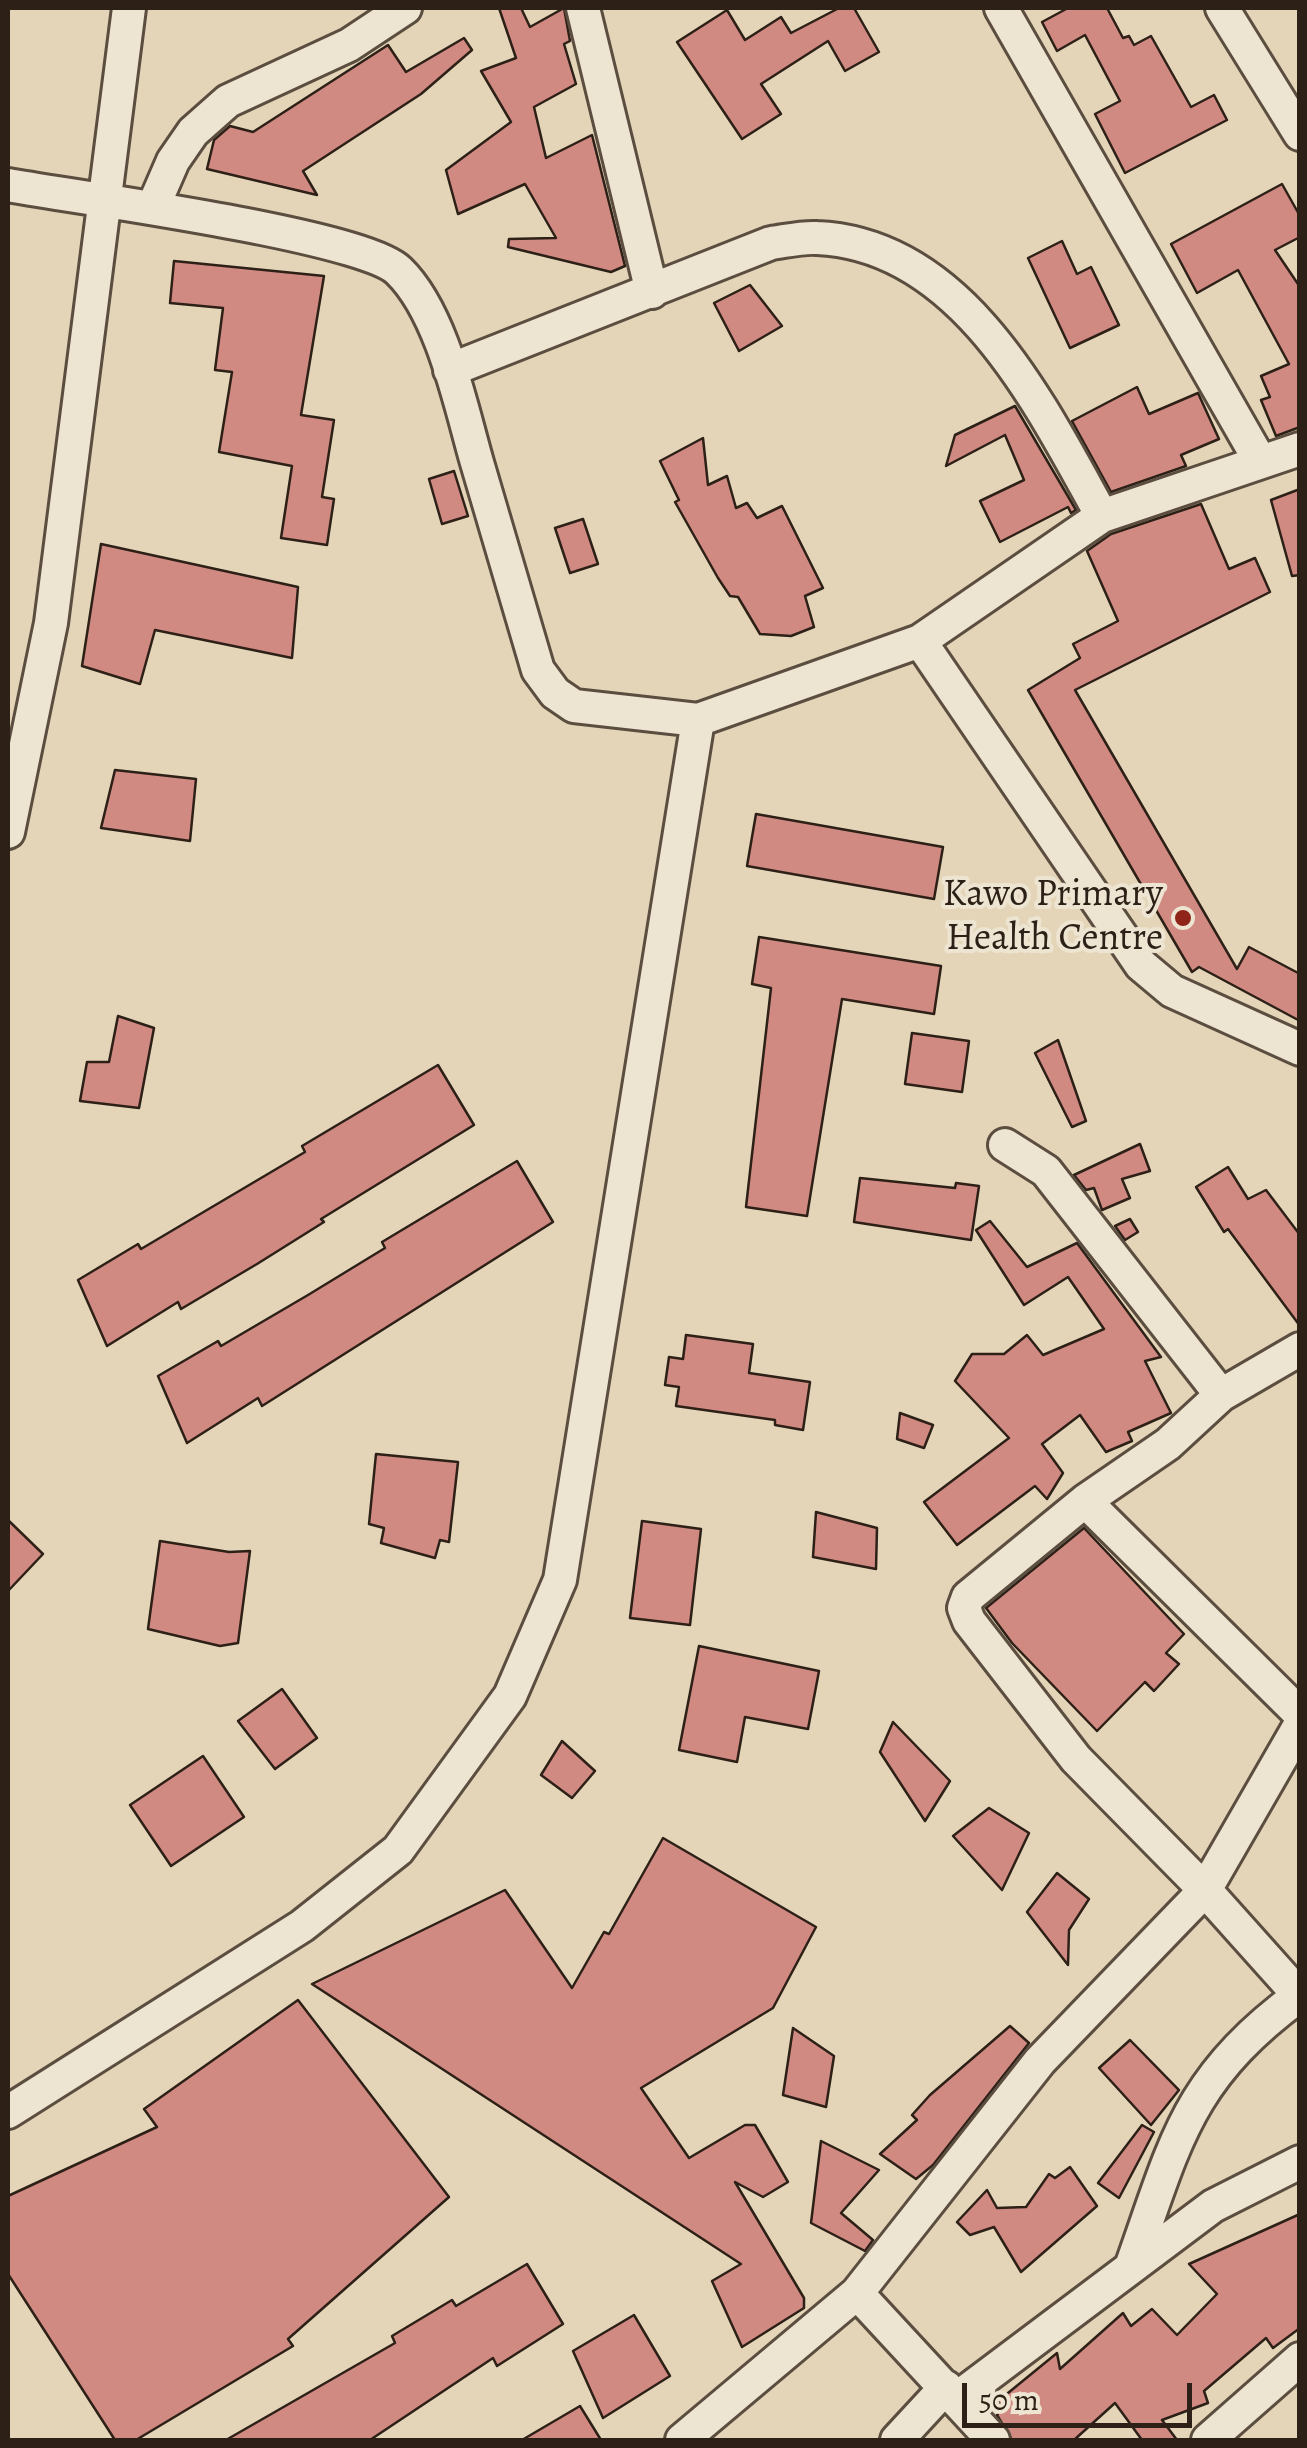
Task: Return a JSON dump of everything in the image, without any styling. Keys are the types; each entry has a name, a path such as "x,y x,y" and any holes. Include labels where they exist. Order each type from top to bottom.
{"street":[{"path":"8,832 51,622 128,8"},
{"path":"152,207 173,161 193,132 228,101 349,45 405,8"},
{"path":"583,8 652,292"},
{"path":"1001,8 1260,461"},
{"path":"1222,8 1300,134"},
{"path":"8,185 104,203 152,207 362,253 397,268 419,297 450,370 538,670 554,692 574,706 698,720 920,642 1102,516 1300,449"},
{"path":"450,370 771,243 817,238 865,248 916,270 957,303 1008,358 1102,516"},
{"path":"920,642 1141,964 1172,991 1300,1049"},
{"path":"8,2112 302,1926 398,1850 510,1696 560,1580 698,720"},
{"path":"1004,1145 1046,1171 1221,1395"},
{"path":"1130,2267 1192,2103 1217,2067 1250,2032 1299,1995 1206,1890 1076,1758 969,1622 964,1608 968,1597 1084,1500 1168,1444 1221,1395 1300,1350"},
{"path":"1084,1500 1300,1714"},
{"path":"682,2440 857,2293 1040,2062 1206,1890 1300,1724"},
{"path":"898,2440 951,2393 1213,2206 1300,2162"},
{"path":"857,2293 992,2440"},
{"path":"1208,2440 1300,2360"}],"building":[{"path":"499,8 521,8 530,27 564,8 570,41 564,44 576,84 534,107 546,158 592,135 625,266 611,272 508,247 509,239 556,238 525,184 458,214 446,170 511,122 481,71 516,58"},
{"path":"839,8 854,8 879,52 845,71 828,41 761,84 781,114 742,139 677,42 727,10 745,40 781,17 791,33"},
{"path":"1068,8 1107,8 1123,38 1129,36 1134,45 1151,36 1191,107 1214,95 1227,120 1125,173 1095,114 1120,101 1085,35 1057,51 1042,22"},
{"path":"464,38 472,50 421,94 303,171 317,195 207,169 214,140 230,126 253,132 388,45 406,72"},
{"path":"1282,184 1300,216 1300,237 1275,250 1300,287 1300,427 1276,436 1261,400 1270,397 1261,376 1289,364 1238,270 1197,293 1171,244"},
{"path":"1062,241 1077,274 1091,267 1119,325 1070,348 1028,258"},
{"path":"174,261 324,276 301,415 334,420 322,497 334,499 327,545 281,538 292,466 219,452 232,372 215,370 223,308 170,303"},
{"path":"750,285 782,326 739,351 714,303"},
{"path":"1137,387 1149,414 1198,393 1219,439 1181,455 1186,466 1111,492 1072,421"},
{"path":"1015,406 1076,510 1071,513 1068,507 1000,542 980,501 1024,480 1005,435 946,466 955,435"},
{"path":"703,438 708,485 727,476 736,508 747,503 757,518 782,506 823,588 805,596 814,627 791,636 760,634 738,597 730,596 718,578 675,502 679,500 660,461"},
{"path":"454,471 468,516 442,524 429,479"},
{"path":"1300,489 1300,575 1292,576 1271,500"},
{"path":"1201,504 1229,569 1255,558 1270,592 1075,690 1237,969 1249,947 1300,974 1300,1021 1199,967 1192,972 1028,690 1080,658 1073,644 1118,621 1087,551 1111,534"},
{"path":"583,519 598,564 570,573 555,528"},
{"path":"101,544 298,587 292,658 155,630 140,684 82,666"},
{"path":"115,770 196,779 190,841 101,828"},
{"path":"756,814 943,847 934,899 747,866"},
{"path":"759,937 941,966 934,1014 842,999 807,1216 746,1207 771,988 752,984"},
{"path":"118,1016 154,1028 139,1108 80,1101 87,1062 109,1062"},
{"path":"912,1033 969,1041 962,1092 905,1084"},
{"path":"1058,1040 1086,1121 1072,1127 1035,1053"},
{"path":"438,1065 474,1125 321,1219 324,1222 257,1264 181,1309 178,1302 107,1346 78,1280 138,1244 141,1249 305,1152 302,1146"},
{"path":"1140,1144 1150,1171 1122,1179 1130,1198 1102,1210 1094,1188 1086,1190 1074,1175"},
{"path":"517,1161 553,1222 262,1406 258,1398 187,1443 158,1376 218,1341 221,1346 308,1295 385,1248 382,1242"},
{"path":"1228,1167 1248,1199 1266,1190 1300,1235 1300,1326 1228,1229 1224,1232 1196,1187"},
{"path":"860,1178 955,1188 956,1183 979,1186 971,1240 854,1222"},
{"path":"1130,1219 1138,1232 1125,1240 1115,1226"},
{"path":"990,1221 1027,1267 1077,1243 1161,1357 1145,1361 1171,1413 1128,1432 1132,1441 1106,1452 1080,1415 1042,1444 1063,1473 1047,1499 1035,1486 957,1545 924,1502 1009,1438 955,1381 972,1354 1004,1354 1027,1335 1043,1355 1104,1329 1068,1277 1024,1305 976,1230"},
{"path":"686,1335 753,1344 749,1373 810,1382 803,1430 775,1425 775,1420 676,1406 679,1387 665,1385 669,1357 683,1359"},
{"path":"900,1413 933,1425 924,1448 897,1439"},
{"path":"376,1454 458,1462 449,1542 440,1540 435,1558 381,1543 384,1528 369,1524"},
{"path":"816,1512 877,1528 876,1569 813,1557"},
{"path":"8,1520 43,1554 8,1591"},
{"path":"642,1521 701,1529 690,1625 630,1618"},
{"path":"1084,1528 1184,1634 1166,1653 1179,1664 1154,1691 1145,1682 1097,1731 1012,1643 986,1608"},
{"path":"160,1541 229,1552 250,1551 238,1643 220,1646 148,1629"},
{"path":"699,1646 819,1671 808,1729 745,1717 737,1762 679,1750"},
{"path":"282,1689 317,1738 275,1769 238,1721"},
{"path":"893,1722 950,1781 925,1821 880,1752"},
{"path":"562,1741 595,1771 572,1798 541,1775"},
{"path":"203,1756 244,1817 171,1866 130,1805"},
{"path":"989,1808 1029,1833 1002,1890 953,1836"},
{"path":"663,1838 816,1927 773,2008 641,2088 689,2158 745,2125 755,2125 788,2182 763,2197 735,2182 804,2298 804,2308 742,2347 712,2281 741,2264 312,1984 505,1890 572,1988 604,1932 609,1934"},
{"path":"1057,1873 1089,1899 1069,1930 1068,1965 1027,1912"},
{"path":"298,2000 449,2197 288,2339 293,2346 136,2440 115,2440 8,2274 8,2196 157,2127 144,2109"},
{"path":"1010,2026 1029,2043 933,2165 916,2179 880,2154 917,2120 912,2115 930,2095"},
{"path":"793,2028 834,2056 826,2107 783,2095"},
{"path":"1130,2040 1179,2090 1151,2125 1099,2068"},
{"path":"1142,2125 1154,2132 1119,2198 1098,2183"},
{"path":"821,2141 879,2170 841,2213 873,2240 865,2251 811,2223"},
{"path":"1070,2167 1097,2206 1021,2272 994,2227 970,2235 957,2222 987,2190 997,2208 1026,2207 1049,2174 1055,2178"},
{"path":"1300,2214 1300,2328 1273,2348 1266,2338 1204,2391 1208,2403 1162,2420 1177,2440 1142,2440 1115,2403 1074,2440 1012,2440 997,2415 1003,2408 997,2402 1057,2353 1060,2369 1123,2313 1131,2326 1152,2309 1177,2335 1217,2294 1189,2264"},
{"path":"527,2264 563,2324 497,2366 493,2358 370,2440 226,2440 395,2343 392,2336 452,2300 456,2306"},
{"path":"634,2315 670,2376 603,2418 573,2351"},
{"path":"580,2406 601,2440 522,2440"}],"place":[{"name":"Kawo Primary Health Centre","path":"1183,918"}]}
